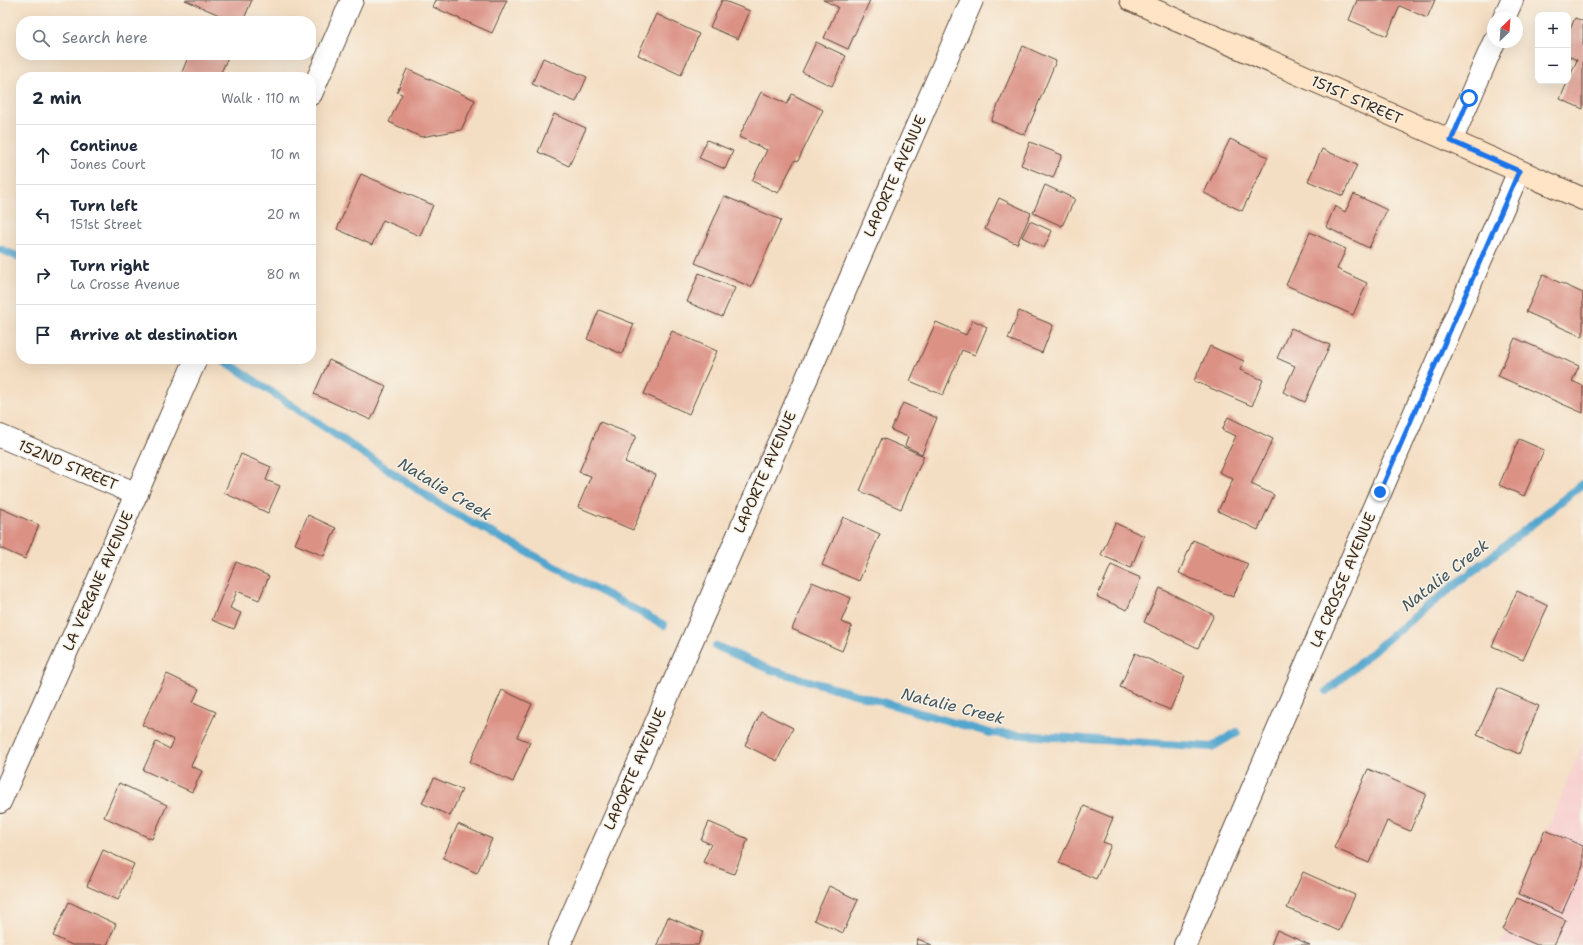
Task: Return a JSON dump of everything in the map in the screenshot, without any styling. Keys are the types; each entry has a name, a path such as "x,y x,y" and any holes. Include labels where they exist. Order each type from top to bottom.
{"street":[{"path":"316,83 352,0"},
{"name":"LAPORTE AVENUE","path":"559,945 972,0"},
{"name":"151ST STREET","path":"1132,0 1583,199"},
{"path":"1507,12 1512,0"},
{"path":"1451,141 1491,48"},
{"name":"LA CROSSE AVENUE","path":"1185,945 1519,171"},
{"name":"LA VERGNE AVENUE","path":"0,802 194,364"},
{"name":"152ND STREET","path":"0,436 137,494"}],"shaded area":[{"path":"1583,743 1583,945 1500,945"}],"building":[{"path":"185,0 252,0 245,16 222,16"},
{"path":"436,0 507,0 492,33 433,7"},
{"path":"722,0 750,11 738,39 710,27"},
{"path":"823,0 870,0 848,49 824,38 838,7"},
{"path":"1357,0 1435,0 1427,18 1400,6 1387,36 1349,20"},
{"path":"656,14 699,34 681,75 638,55"},
{"path":"1575,18 1583,21 1583,109 1560,99 1567,84 1571,84 1571,74 1577,60 1571,57 1571,27"},
{"path":"816,42 846,56 832,86 802,72"},
{"path":"1023,46 1056,61 1025,135 991,121"},
{"path":"543,58 587,77 576,102 532,84"},
{"path":"187,60 227,60 221,72 182,72"},
{"path":"407,69 475,100 461,130 421,137 389,122 402,94 397,92"},
{"path":"761,92 787,104 792,94 823,110 798,161 795,160 778,193 752,181 767,150 739,137"},
{"path":"554,114 586,128 569,166 538,152"},
{"path":"1230,139 1268,157 1242,211 1204,193"},
{"path":"707,140 733,151 725,169 699,158"},
{"path":"1030,142 1062,155 1053,178 1021,165"},
{"path":"1322,149 1357,165 1343,196 1308,181"},
{"path":"361,174 433,205 420,236 383,220 372,245 337,229"},
{"path":"1045,185 1075,199 1062,226 1033,213"},
{"path":"1354,194 1387,210 1369,248 1326,227 1335,206 1345,212"},
{"path":"724,196 781,220 751,287 695,263"},
{"path":"999,198 1031,213 1017,244 985,229"},
{"path":"1030,221 1052,231 1044,248 1022,237"},
{"path":"1310,232 1346,249 1337,269 1367,283 1353,315 1286,285"},
{"path":"699,273 735,288 722,317 687,302"},
{"path":"1543,275 1583,293 1583,337 1526,312"},
{"path":"599,310 634,324 622,354 587,339"},
{"path":"1019,311 1053,325 1042,353 1008,339"},
{"path":"973,320 987,327 975,355 962,350 943,395 910,381 936,322 966,335"},
{"path":"1291,328 1330,345 1305,402 1283,392 1295,366 1277,358"},
{"path":"672,331 717,351 689,414 644,394"},
{"path":"1515,338 1579,366 1572,381 1583,386 1583,413 1498,376"},
{"path":"1210,346 1244,361 1240,370 1263,380 1252,406 1194,381"},
{"path":"329,360 386,386 371,420 314,394"},
{"path":"903,403 937,418 922,454 905,446 908,437 891,430"},
{"path":"1228,417 1273,439 1251,484 1274,495 1258,530 1218,511 1233,479 1219,472 1236,436 1222,430"},
{"path":"600,422 636,436 625,462 656,475 633,530 578,507 591,476 579,472"},
{"path":"882,438 924,456 901,509 860,491"},
{"path":"1519,439 1544,450 1524,496 1499,485"},
{"path":"241,454 271,467 266,480 280,486 268,513 224,493"},
{"path":"0,508 39,525 25,559 0,548"},
{"path":"308,515 336,528 324,556 295,544"},
{"path":"843,517 880,534 859,581 822,565"},
{"path":"1115,523 1144,536 1131,568 1101,555"},
{"path":"1193,540 1248,564 1233,597 1179,573"},
{"path":"236,562 269,576 259,600 237,591 230,608 241,613 234,629 212,620"},
{"path":"1111,565 1141,578 1127,610 1097,597"},
{"path":"812,582 851,598 841,622 852,626 842,651 792,629"},
{"path":"1160,588 1214,615 1198,648 1144,622"},
{"path":"1517,591 1548,606 1523,660 1492,646"},
{"path":"1135,653 1185,676 1170,710 1120,687"},
{"path":"167,674 199,689 193,702 216,712 191,766 202,771 192,792 143,770 156,742 170,749 174,740 142,725"},
{"path":"1498,688 1539,706 1519,754 1477,735"},
{"path":"502,690 532,704 517,737 530,742 513,782 470,762"},
{"path":"761,712 793,728 777,761 745,745"},
{"path":"1368,769 1426,794 1410,831 1387,821 1369,863 1334,848"},
{"path":"434,778 462,790 450,816 422,803"},
{"path":"119,783 167,805 152,839 104,817"},
{"path":"1084,806 1113,818 1103,842 1111,845 1096,879 1059,863"},
{"path":"709,822 748,839 734,874 703,862 711,844 701,840"},
{"path":"458,824 492,839 477,873 443,858"},
{"path":"1545,830 1583,846 1583,866 1562,913 1518,894"},
{"path":"103,850 134,864 118,900 87,886"},
{"path":"1303,872 1355,895 1339,931 1287,908"},
{"path":"829,886 858,900 843,933 814,920"},
{"path":"1517,898 1566,920 1554,945 1537,945 1503,930"},
{"path":"69,902 116,924 107,945 72,945 53,936"},
{"path":"668,917 703,932 698,945 657,945"},
{"path":"1277,930 1310,945 1271,945"},
{"path":"918,939 932,945 916,945"}],"waterway":[{"name":"Natalie Creek","path":"0,249 16,256"},
{"name":"Natalie Creek","path":"230,364 447,509 664,625"},
{"name":"Natalie Creek","path":"1327,691 1398,630 1583,484"},
{"name":"Natalie Creek","path":"716,646 771,670 990,733 1212,747 1237,732"}],"route":[{"path":"1380,492 1519,171 1451,141 1469,98"}]}
